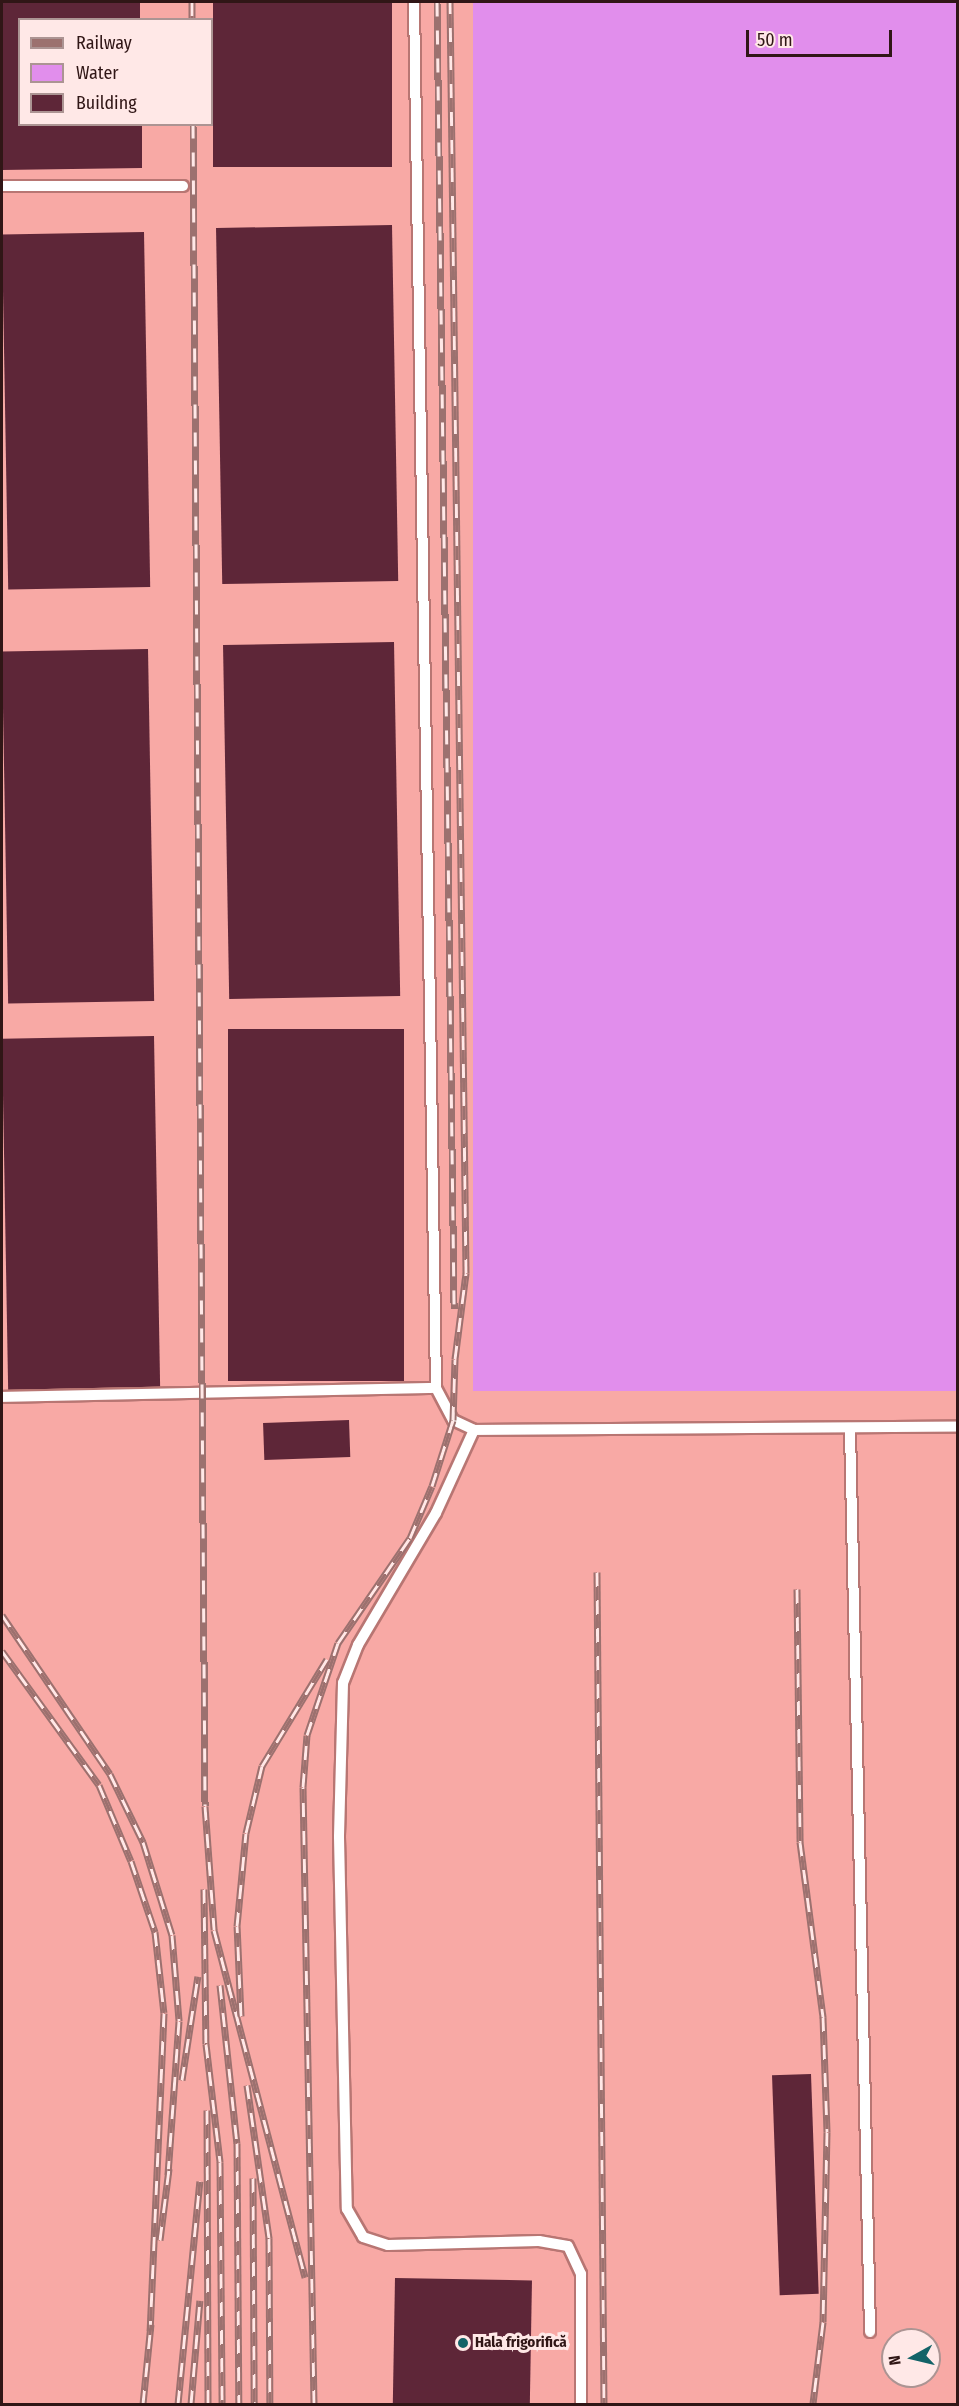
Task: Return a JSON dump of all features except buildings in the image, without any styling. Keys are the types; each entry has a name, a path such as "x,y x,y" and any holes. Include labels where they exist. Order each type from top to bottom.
{"lane":[{"path":"414,2 436,1388 453,1420 474,1430 850,1430 957,1427"},
{"path":"2,186 183,186"},
{"path":"2,1397 436,1388"},
{"path":"474,1430 436,1513 358,1645 343,1683 339,1837 347,2209 363,2237 388,2245 539,2241 567,2246 581,2274 581,2404"},
{"path":"850,1430 870,2332"}],"shaded area":[{"path":"2,2 473,2 493,1391 957,1388 957,2404 2,2404"}],"water":[{"path":"473,2 957,2 957,1391 473,1391"}],"railway":[{"path":"192,2 192,18"},
{"path":"437,2 454,1309"},
{"path":"314,2404 303,1787 307,1735 338,1643 410,1538 432,1486 453,1420 455,1359 466,1273 450,2"},
{"path":"193,126 205,1806 214,1930 305,2277"},
{"path":"597,1572 604,2404"},
{"path":"797,1589 800,1842 823,2017 827,2132 823,2322 813,2404"},
{"path":"2,1615 110,1774 143,1842 172,1935 179,2021 168,2175"},
{"path":"2,1651 99,1785 131,1861 155,1932 164,2013 150,2331"},
{"path":"241,2016 237,1926 246,1833 262,1766 327,1659"},
{"path":"204,1889 206,2044 220,2162 222,2404"},
{"path":"182,2080 198,1976"},
{"path":"220,1985 237,2143 239,2404"},
{"path":"247,2085 269,2238 270,2404"},
{"path":"207,2110 208,2404"},
{"path":"160,2240 169,2169"},
{"path":"253,2178 254,2404"},
{"path":"178,2404 200,2181"},
{"path":"191,2404 200,2300"},
{"path":"143,2404 151,2324"}],"place":[{"name":"Hala frigorifică","path":"463,2343"}]}
